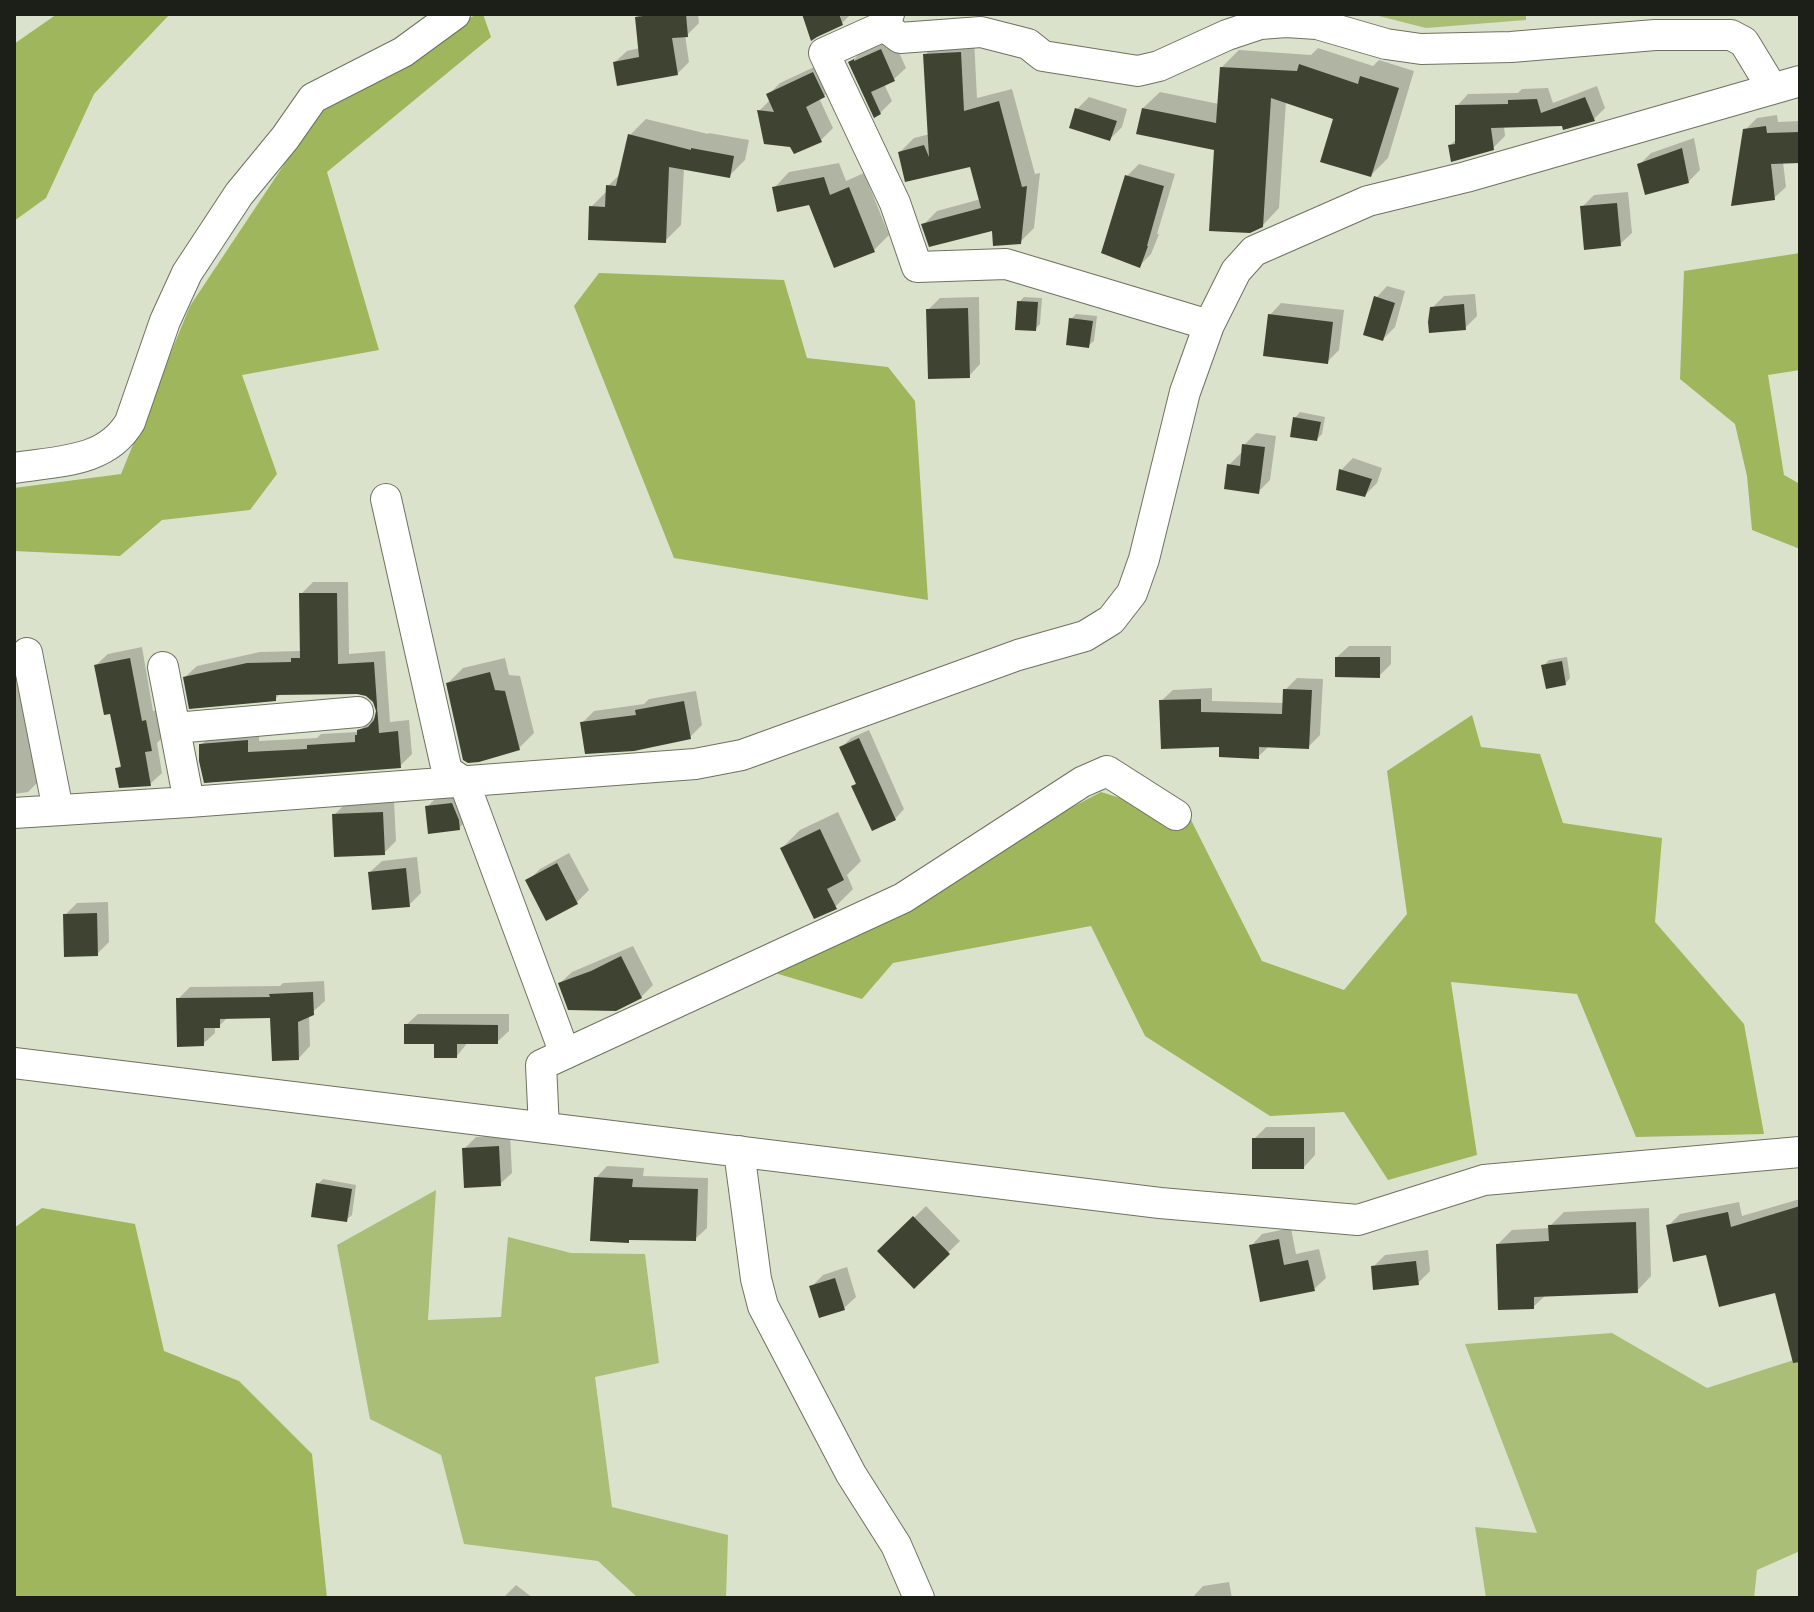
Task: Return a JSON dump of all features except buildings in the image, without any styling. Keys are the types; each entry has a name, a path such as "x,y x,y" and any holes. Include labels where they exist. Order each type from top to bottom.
{"street":[{"path":"14,468 85,457 107,448 122,435 130,422 165,321 187,273 239,194 313,98 403,52 455,14"},
{"path":"14,813 695,764 742,755 1018,655 1085,636 1111,620 1132,593 1144,559 1185,392 1209,325 1236,271 1254,251 1368,201 1466,177 1786,84 1744,42 1731,35 1655,35 1511,47 1421,49 1386,44 1317,24 1286,22 1260,24 1227,35 1159,66 1138,71 1043,56 1028,44 981,32 900,38 886,20 824,53 895,203 917,267 1006,264 1209,325"},
{"path":"386,499 447,771 464,782 565,1054"},
{"path":"27,653 58,810"},
{"path":"163,667 189,802"},
{"path":"175,728 358,712"},
{"path":"544,1128 541,1065 903,898 1082,782 1107,771 1176,815"},
{"path":"14,1063 1160,1203 1358,1220 1484,1180 1800,1152"},
{"path":"739,1151 756,1279 763,1306 851,1474 896,1545 919,1598"}],"green space":[{"path":"57,14 170,14 94,94 46,198 14,221 14,44"},
{"path":"477,14 483,14 491,37 327,172 379,350 242,375 277,474 250,510 162,520 120,556 14,551 14,488 121,474 190,306 327,100"},
{"path":"1371,14 1526,14 1526,20 1426,28"},
{"path":"1800,253 1800,370 1768,375 1784,475 1800,484 1800,549 1752,530 1747,476 1735,424 1680,379 1684,271"},
{"path":"599,273 784,280 807,358 888,367 915,401 928,600 674,558 574,306"},
{"path":"1472,715 1481,747 1540,754 1563,823 1662,838 1655,922 1744,1024 1764,1134 1636,1137 1577,994 1451,982 1477,1155 1388,1180 1344,1112 1270,1116 1145,1036 1091,926 893,963 862,999 765,970 1101,792 1191,820 1262,961 1344,990 1407,914 1387,771"},
{"path":"436,1190 428,1320 501,1317 508,1237 571,1253 645,1254 659,1363 595,1377 612,1507 728,1535 726,1598 638,1598 598,1561 464,1544 441,1455 370,1419 337,1245"},
{"path":"42,1208 135,1224 164,1351 239,1381 312,1454 327,1598 14,1598 14,1228"},
{"path":"1612,1333 1707,1388 1800,1358 1800,1551 1757,1570 1754,1598 1486,1598 1475,1527 1537,1533 1465,1344"}]}
